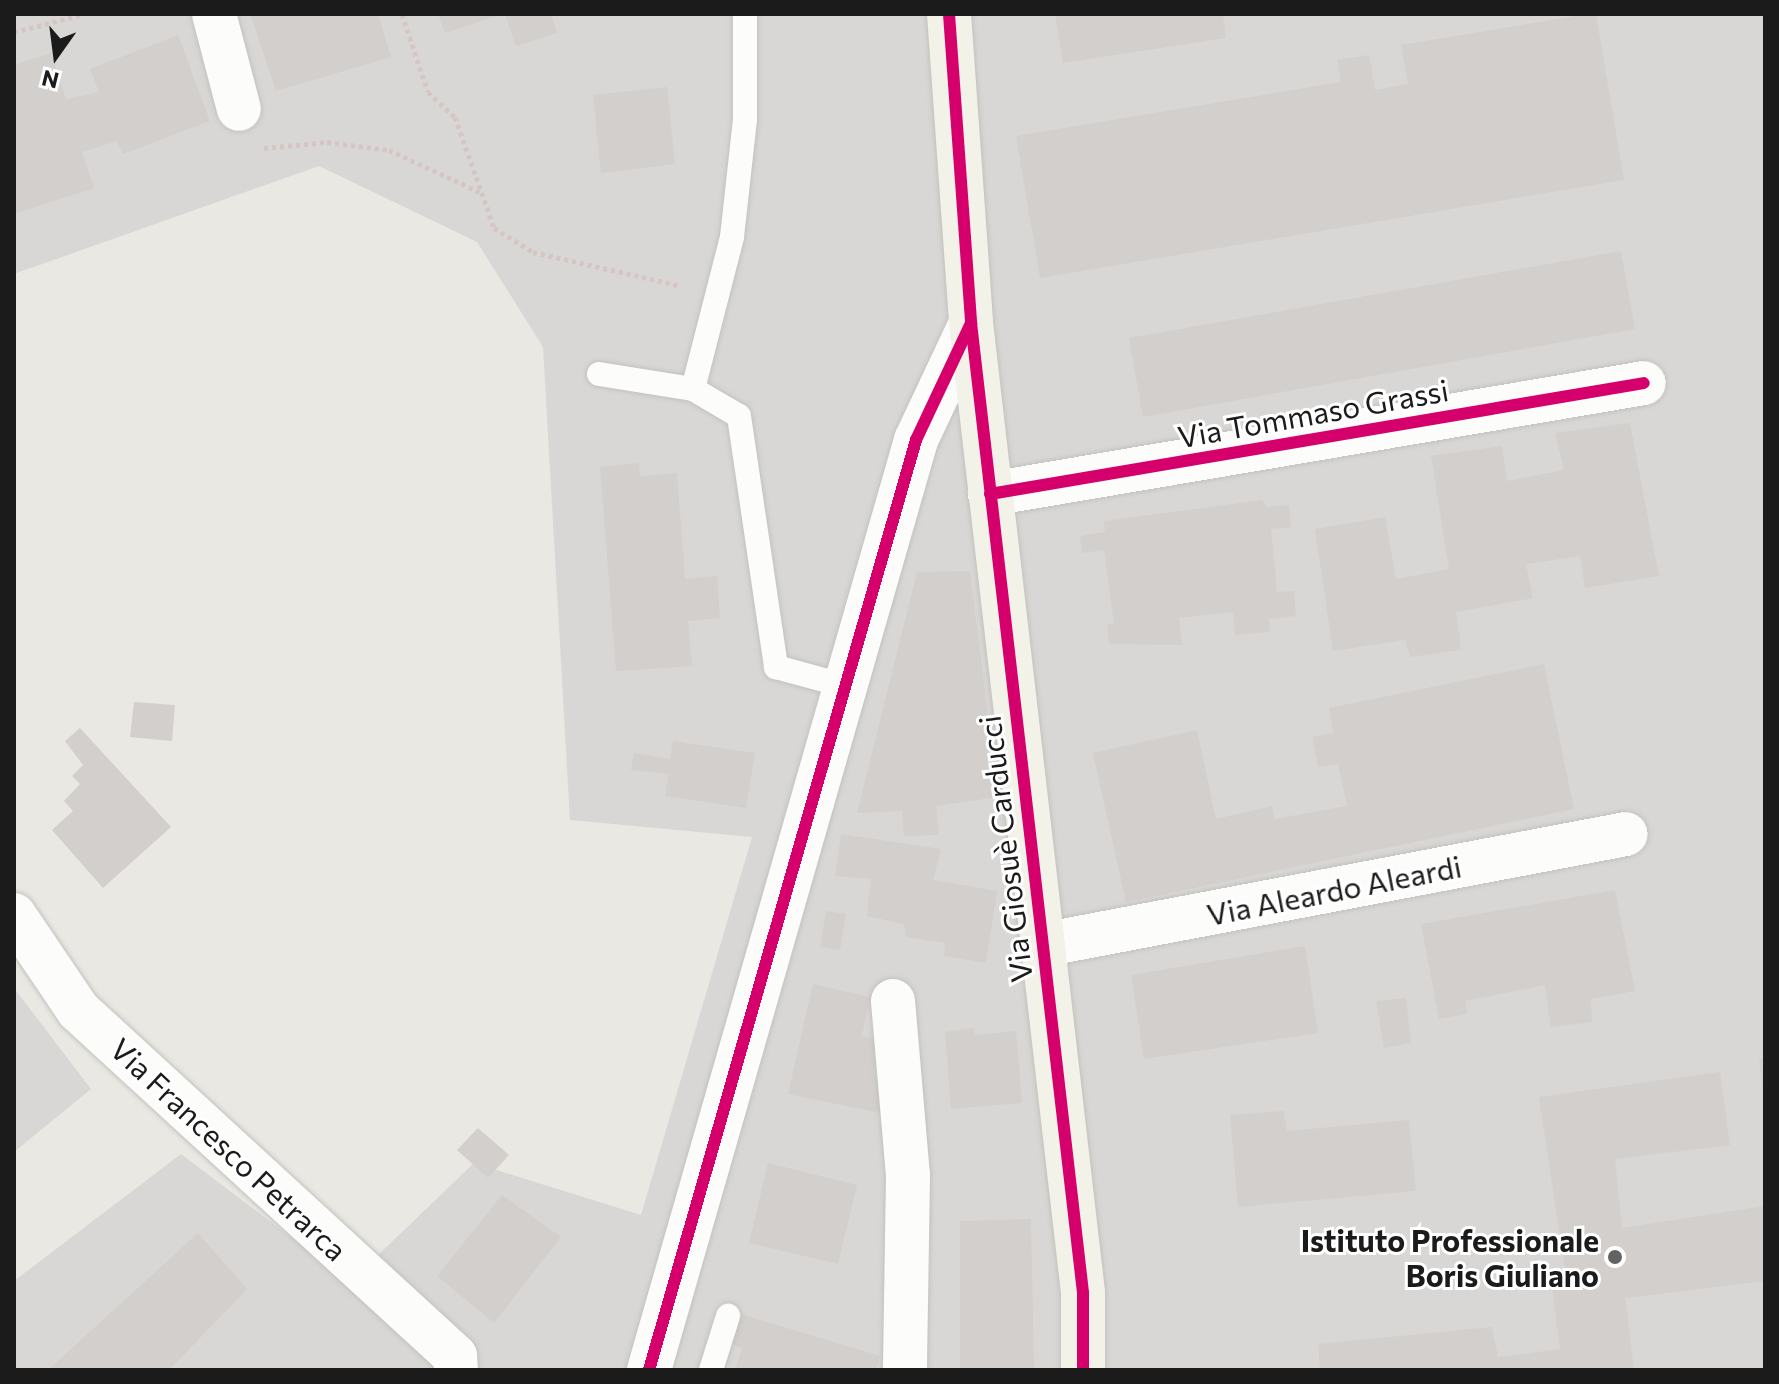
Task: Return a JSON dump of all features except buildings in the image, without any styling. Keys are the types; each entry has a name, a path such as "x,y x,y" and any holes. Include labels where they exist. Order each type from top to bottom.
{"street":[{"path":"214,14 239,109"},
{"name":"Via Giosuè Carducci","path":"949,14 971,323 1083,1293 1083,1370"},
{"path":"649,1370 916,440 971,323"},
{"name":"Via Tommaso Grassi","path":"990,494 1644,383"},
{"name":"Via Aleardo Aleardi","path":"1042,945 1626,834"},
{"name":"Via Francesco Petrarca","path":"14,915 78,1010 455,1356 456,1370"},
{"path":"893,1001 908,1175 905,1370"}],"lane":[{"path":"693,389 732,237 740,163 745,14"},
{"path":"599,374 693,389 739,416 776,667 846,686"},
{"path":"711,1370 728,1316"}],"path":[{"path":"14,32 84,14"},
{"path":"402,14 428,92 455,117 494,228 533,252 716,292"},
{"path":"239,109 254,149 327,142 389,150 482,193"}],"shaded area":[{"path":"14,14 1765,14 1765,1370 14,1370 14,1281 181,1154 350,1282 474,1163 641,1215 752,837 570,820 543,347 477,242 319,166 14,274"},
{"path":"14,988 91,1089 14,1152"}],"cycle path":[{"path":"949,14 971,323 1083,1293 1083,1370"},
{"path":"649,1370 916,440 971,323"},
{"path":"990,494 1644,383"}],"place":[{"name":"Istituto Professionale Boris Giuliano","path":"1615,1257"}]}
